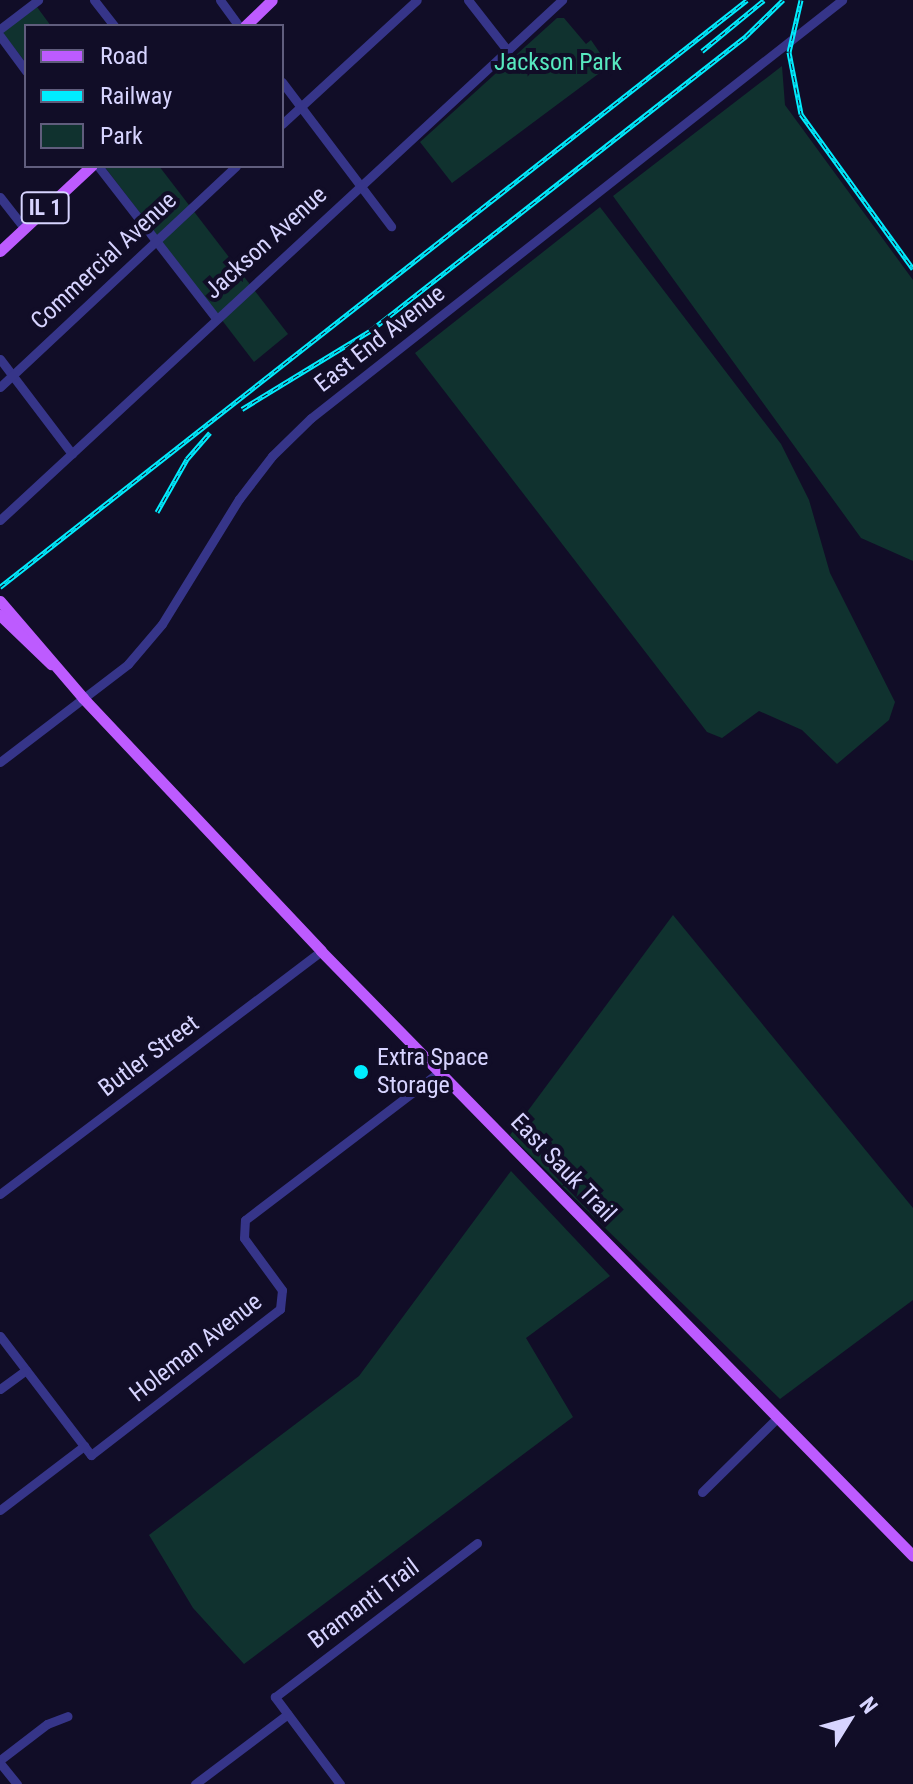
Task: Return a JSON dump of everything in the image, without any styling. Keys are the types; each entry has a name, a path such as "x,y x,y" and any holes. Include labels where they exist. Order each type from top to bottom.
{"main road":[{"path":"244,24 272,0"},
{"name":"IL 1","path":"0,251 89,168"},
{"name":"East Sauk Trail","path":"0,601 83,698 321,951 913,1556"},
{"name":"East Sauk Trail","path":"0,615 55,666"}],"street":[{"path":"0,29 38,0"},
{"path":"94,0 112,24"},
{"path":"220,0 240,24"},
{"path":"284,122 417,0"},
{"path":"468,0 507,50"},
{"name":"Jackson Avenue","path":"0,520 215,317 562,0"},
{"name":"East End Avenue","path":"0,762 128,664 162,624 239,499 272,456 311,418 842,0"},
{"path":"0,36 24,68"},
{"path":"284,85 391,226"},
{"path":"100,168 215,317"},
{"name":"Commercial Avenue","path":"0,387 234,168"},
{"path":"0,197 24,228"},
{"path":"0,359 72,454"},
{"name":"Butler Street","path":"0,1194 321,951"},
{"name":"Holeman Avenue","path":"0,1510 280,1309 282,1290 244,1238 245,1220 439,1072"},
{"path":"0,1336 87,1450"},
{"path":"0,1389 26,1370"},
{"path":"702,1492 776,1419"},
{"name":"Bramanti Trail","path":"288,1714 275,1697 477,1543"},
{"path":"195,1784 288,1714 340,1784"},
{"path":"17,1784 0,1761 47,1724 68,1716"}],"green space":[{"path":"37,7 50,24 24,24 24,60 2,32"},
{"name":"Jackson Park","path":"557,18 564,18 586,44 591,40 609,66 452,183 420,142"},
{"path":"782,66 785,105 913,280 913,561 861,538 613,196"},
{"path":"106,168 161,168 288,334 254,362"},
{"path":"600,207 781,444 809,500 830,573 895,702 889,720 837,764 802,730 759,711 722,738 707,732 415,353"},
{"path":"673,915 913,1208 913,1300 780,1399 510,1135"},
{"path":"511,1171 610,1276 526,1338 573,1417 244,1664 193,1608 149,1535 359,1376"}],"railway":[{"path":"0,587 747,0"},
{"path":"702,51 764,0"},
{"path":"242,409 370,331 746,36 783,0"},
{"path":"801,0 789,52 801,114 913,269"},
{"path":"157,512 187,459 210,433"}],"place":[{"name":"Extra Space Storage","path":"361,1072"}]}
